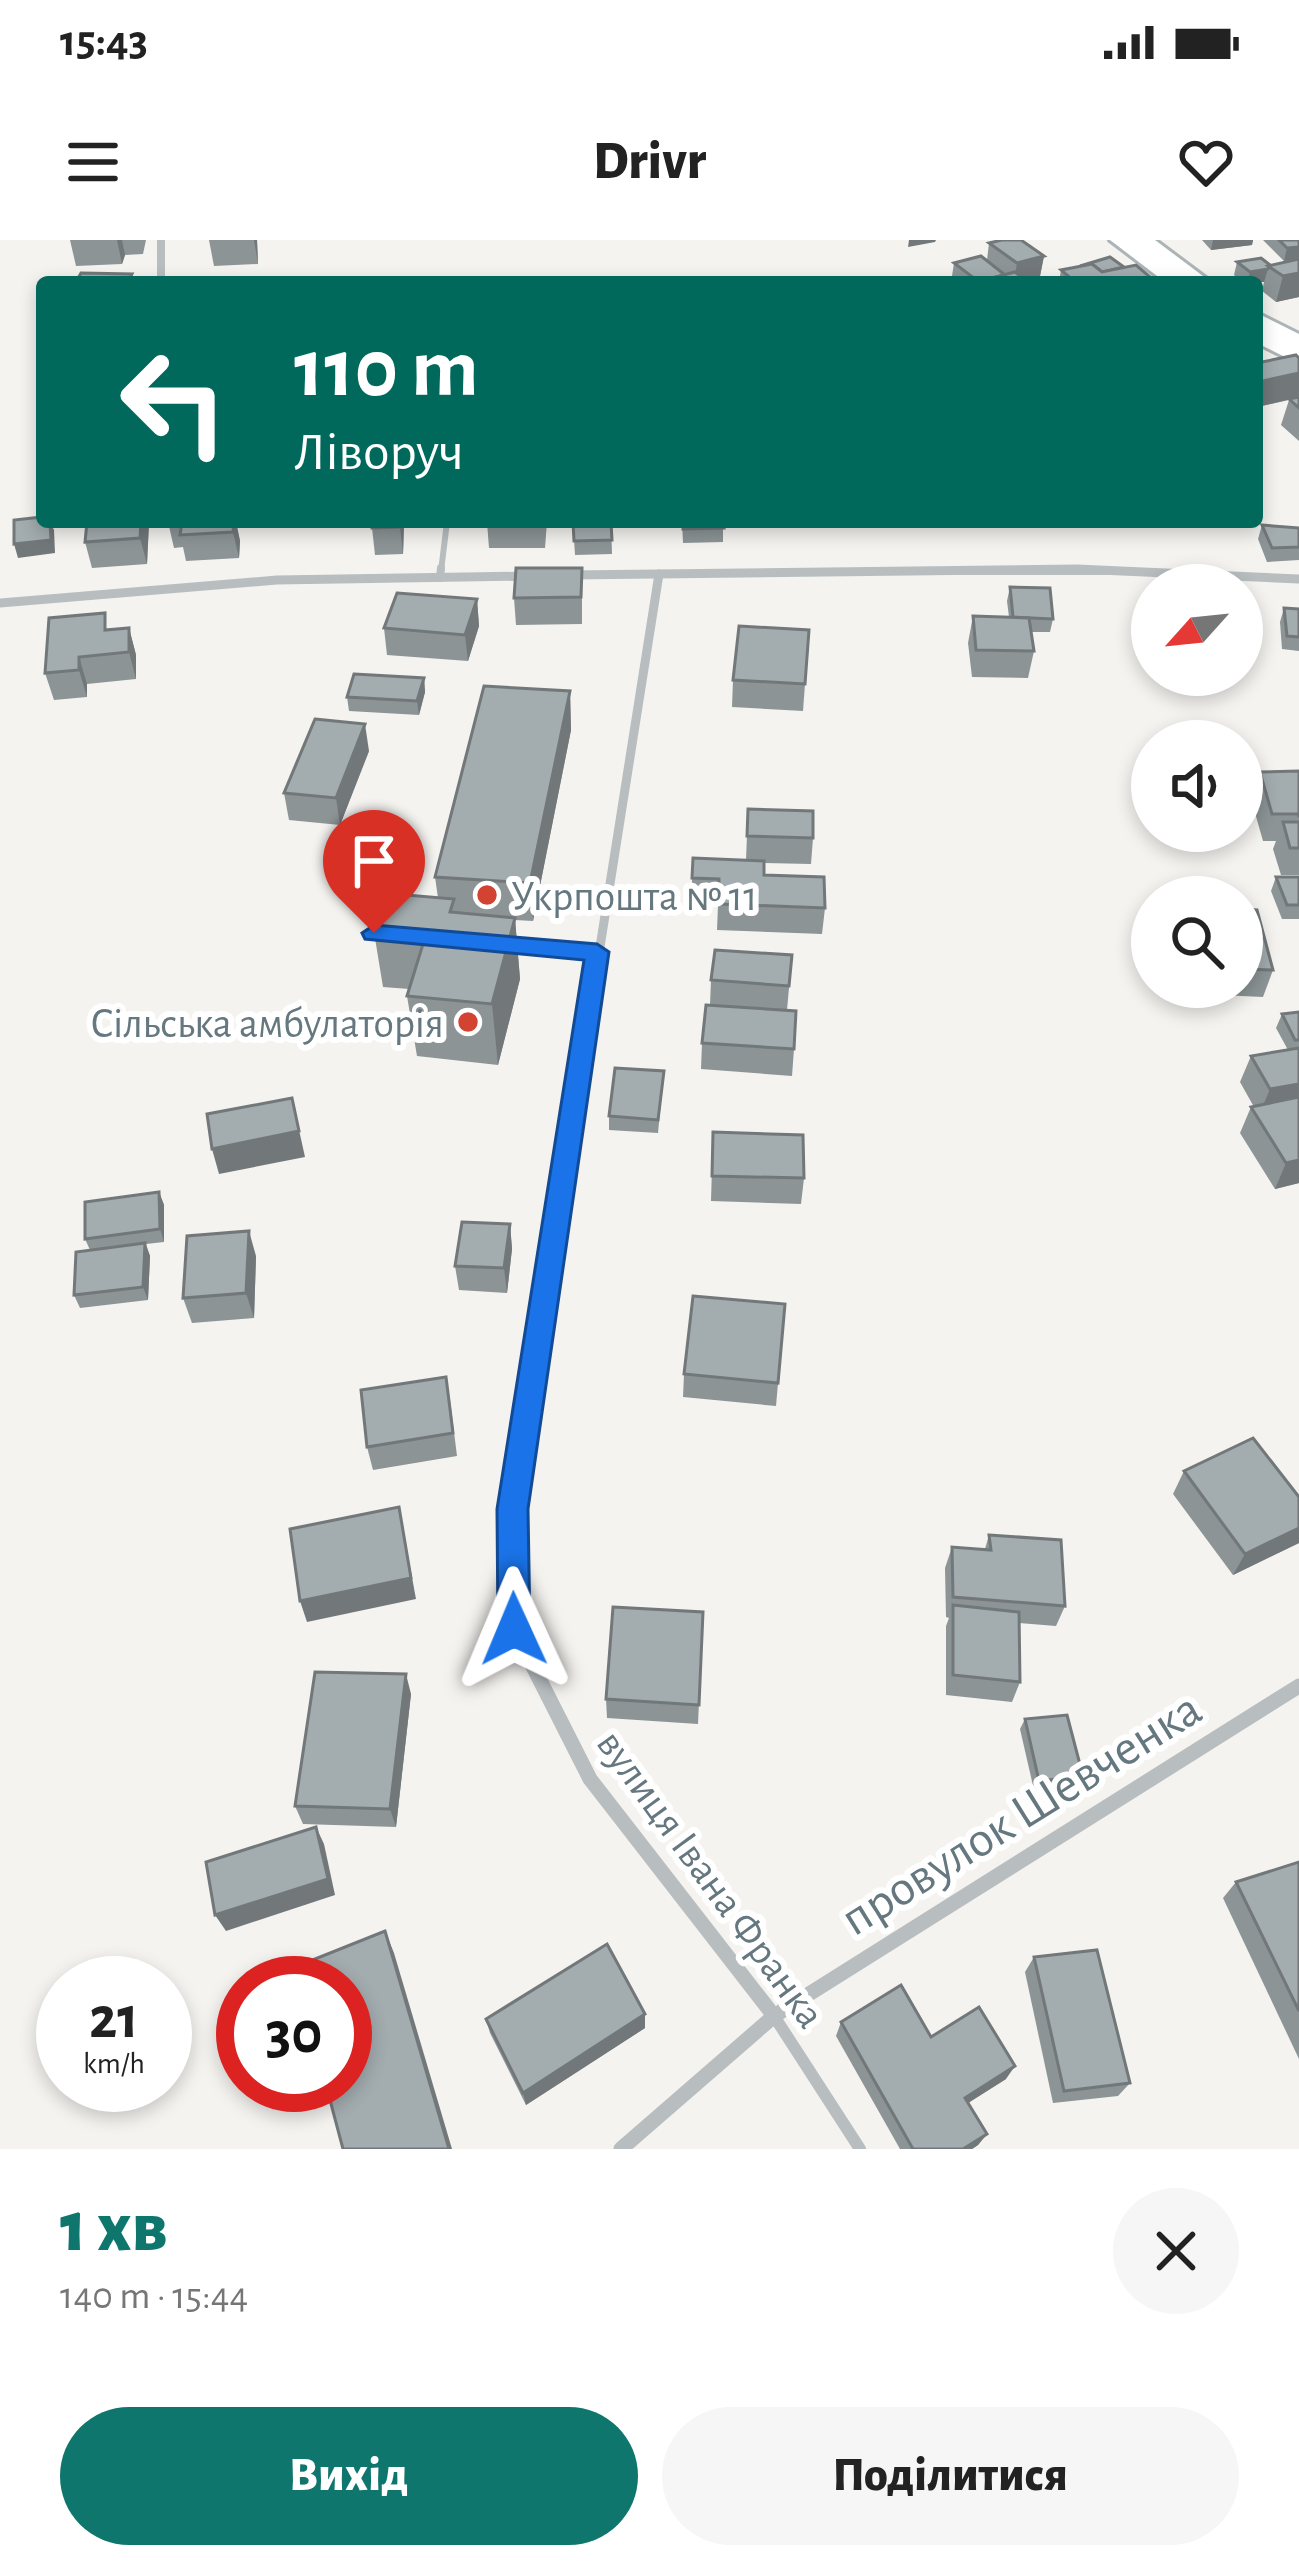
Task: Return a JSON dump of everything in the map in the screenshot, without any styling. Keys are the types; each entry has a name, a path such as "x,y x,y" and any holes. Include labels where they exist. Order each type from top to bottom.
{"street":[{"path":"160,276 161,240"},
{"path":"1129,240 1182,276"},
{"path":"1263,329 1299,352"},
{"path":"0,603 277,580 1077,569 1299,579"},
{"name":"вулиця Івана Франка","path":"659,574 512,1509 514,1629 590,1779 774,2016"},
{"name":"провулок Шевченка","path":"621,2149 774,2016 1299,1686"}],"lane":[{"path":"440,578 447,528"},
{"path":"378,915 393,861"},
{"path":"485,943 597,952"},
{"name":"вулиця Івана Франка","path":"774,2016 860,2149"}],"building":[{"path":"1021,240 1044,256 1017,263 989,243"},
{"path":"1279,240 1299,240 1299,247 1287,248"},
{"path":"981,256 1005,275 971,276 954,263"},
{"path":"1110,257 1124,267 1102,272 1092,264 1080,266"},
{"path":"1261,258 1270,265 1268,269 1250,272 1237,262"},
{"path":"1299,259 1299,273 1283,276 1268,266"},
{"path":"1092,264 1102,272 1136,265 1149,276 1068,276 1061,270"},
{"path":"81,273 132,274 131,276"},
{"path":"1296,355 1299,373 1263,381 1263,362"},
{"path":"36,518 36,528 50,528 51,540 14,544 14,520"},
{"path":"1263,525 1299,528 1299,547 1272,548"},
{"path":"86,528 141,528 140,538 85,542"},
{"path":"181,528 233,528 233,532 180,535"},
{"path":"573,528 611,528 612,540 574,541"},
{"path":"516,568 582,568 581,597 514,598"},
{"path":"1010,587 1050,588 1053,619 1013,617"},
{"path":"397,593 477,599 465,635 384,628"},
{"path":"1284,608 1299,609 1299,637 1287,636"},
{"path":"105,613 105,630 129,628 129,652 79,657 79,670 45,673 49,618"},
{"path":"973,616 1029,618 1034,651 976,650"},
{"path":"739,626 809,630 805,684 733,680"},
{"path":"354,674 424,678 417,701 347,697"},
{"path":"484,686 570,691 530,883 435,877"},
{"path":"315,719 365,724 336,798 284,793"},
{"path":"1299,771 1299,817 1272,814 1263,772"},
{"path":"748,809 813,811 813,838 747,836"},
{"path":"1283,822 1299,822 1299,848 1290,848"},
{"path":"693,858 764,861 764,875 824,877 825,908 719,904 719,879 692,878"},
{"path":"1276,877 1299,877 1299,905 1287,905"},
{"path":"383,893 454,899 450,912 515,918 492,1004 407,996 427,931 373,926"},
{"path":"1263,932 1273,970 1263,970"},
{"path":"715,950 792,955 789,986 711,980"},
{"path":"706,1005 796,1011 794,1049 702,1043"},
{"path":"1299,1012 1299,1040 1295,1040 1282,1014"},
{"path":"1299,1048 1299,1084 1270,1089 1251,1056"},
{"path":"615,1068 664,1071 658,1120 609,1116"},
{"path":"1299,1097 1299,1160 1286,1163 1251,1107"},
{"path":"292,1098 299,1131 212,1149 207,1114"},
{"path":"713,1132 803,1135 804,1178 712,1176"},
{"path":"159,1192 160,1229 85,1239 85,1202"},
{"path":"462,1222 510,1224 504,1268 455,1266"},
{"path":"249,1231 246,1293 183,1298 187,1236"},
{"path":"145,1243 143,1287 74,1295 76,1252"},
{"path":"693,1296 785,1304 778,1383 684,1374"},
{"path":"446,1377 453,1433 367,1447 361,1390"},
{"path":"1253,1438 1299,1497 1299,1528 1245,1554 1184,1471"},
{"path":"399,1507 411,1578 300,1601 290,1529"},
{"path":"989,1535 1061,1540 1065,1606 953,1597 952,1547 991,1550"},
{"path":"953,1605 1019,1612 1020,1682 953,1675"},
{"path":"613,1607 703,1612 699,1705 606,1699"},
{"path":"315,1672 406,1674 390,1809 295,1806"},
{"path":"1067,1715 1083,1776 1039,1781 1025,1719"},
{"path":"316,1827 328,1879 215,1915 206,1862"},
{"path":"1299,1862 1299,2011 1236,1882"},
{"path":"385,1931 449,2149 343,2149 333,2112 372,2112 372,1956 322,1956"},
{"path":"607,1944 645,2014 523,2093 486,2019"},
{"path":"1097,1950 1130,2083 1064,2091 1034,1957"},
{"path":"901,1985 931,2037 979,2007 1015,2066 965,2098 987,2134 963,2149 913,2149 841,2022"}],"place":[{"name":"Укрпошта № 11","path":"487,895"},
{"name":"Сільська амбулаторія","path":"468,1022"}],"route":[{"path":"374,933 597,952 512,1509 514,1629"}]}
